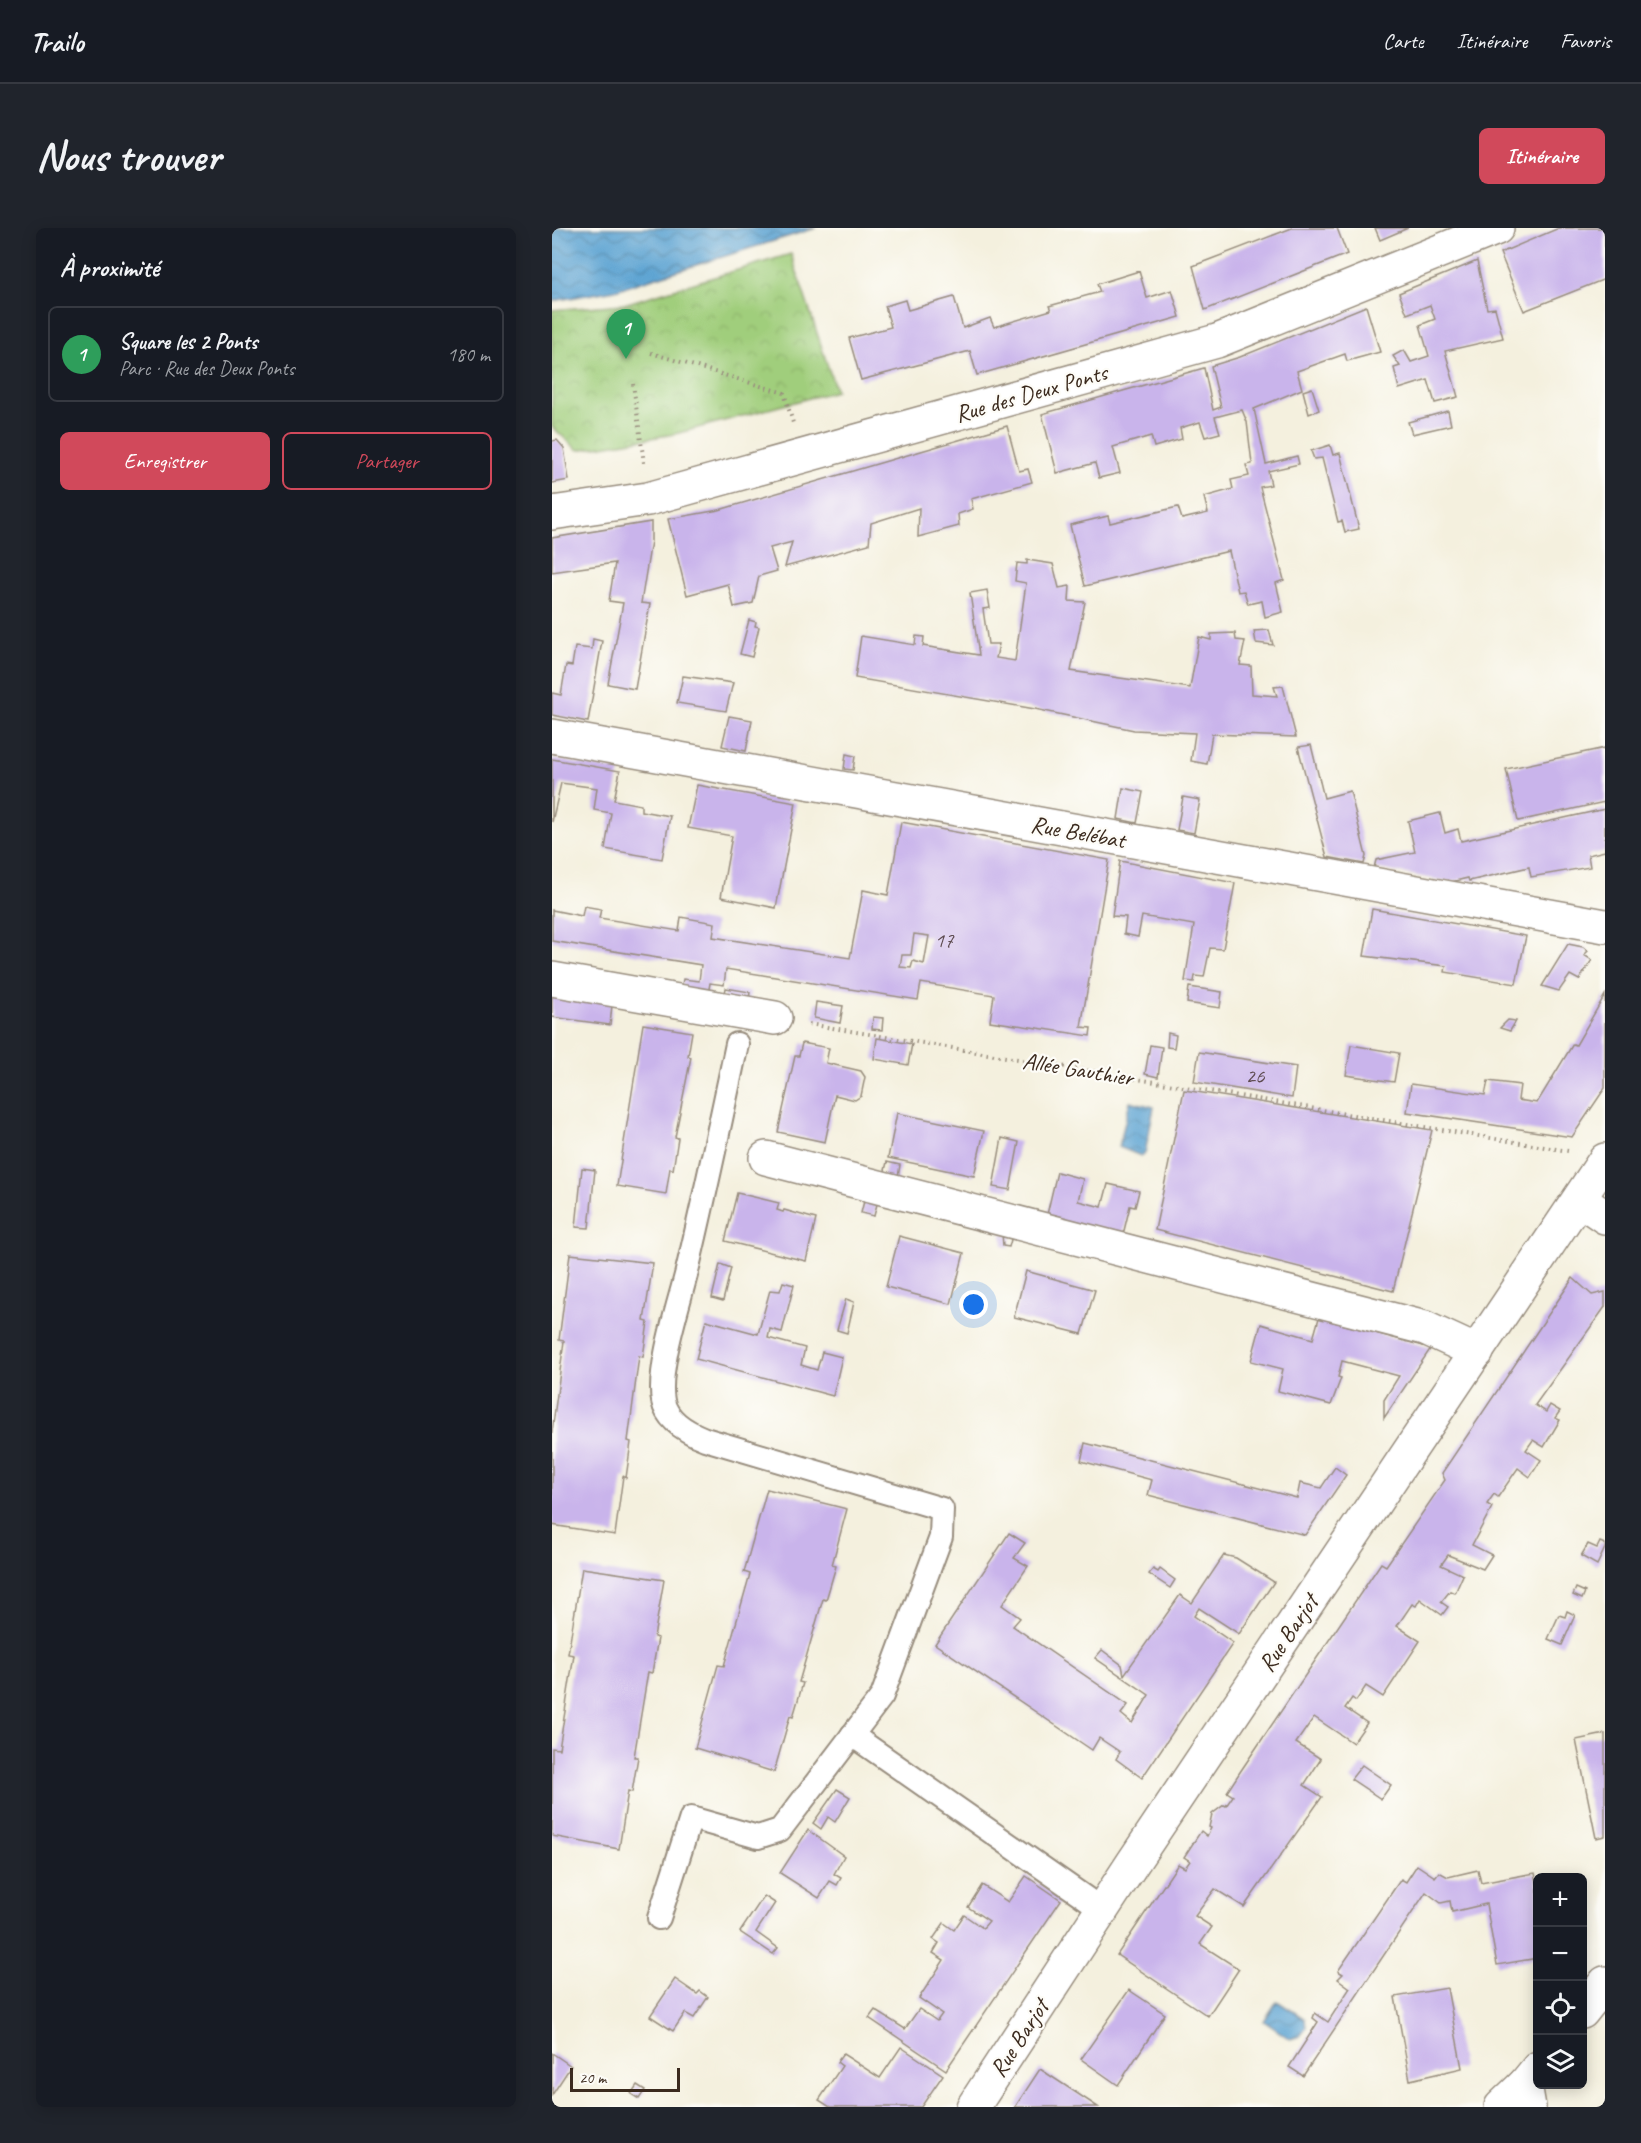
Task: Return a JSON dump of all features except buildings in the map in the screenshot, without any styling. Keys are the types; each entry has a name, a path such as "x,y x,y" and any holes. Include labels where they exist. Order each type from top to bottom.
{"street":[{"name":"Rue des Deux Ponts","path":"552,513 648,499 1217,341 1497,228"},
{"name":"Rue Belébat","path":"552,736 1605,926"},
{"path":"552,979 776,1018"},
{"path":"766,1158 1425,1328 1477,1352"},
{"name":"Rue Barjot","path":"974,2107 1103,1910 1477,1352 1592,1209 1605,1160"},
{"path":"1587,2006 1605,1983"},
{"path":"1501,2107 1530,2086"}],"lane":[{"path":"659,1918 691,1818 758,1837 780,1830 882,1696 941,1537 942,1509 705,1439 685,1431 672,1418 663,1403 662,1384 670,1341 713,1161 737,1044"},
{"path":"852,1735 1103,1910"}],"path":[{"path":"651,353 784,393 802,457"},
{"path":"633,384 648,499"},
{"name":"Allée Gauthier","path":"776,1018 1570,1151"}],"green space":[{"path":"791,254 836,391 675,434 578,450 552,427 552,310 624,304"}],"water":[{"path":"552,228 816,228 615,290 552,301"},
{"path":"1130,1101 1154,1107 1145,1153 1141,1156 1119,1147"},
{"path":"1277,2001 1305,2019 1306,2028 1300,2036 1290,2039 1264,2021"}],"place":[{"name":"Square les 2 Ponts","path":"626,359"}]}
